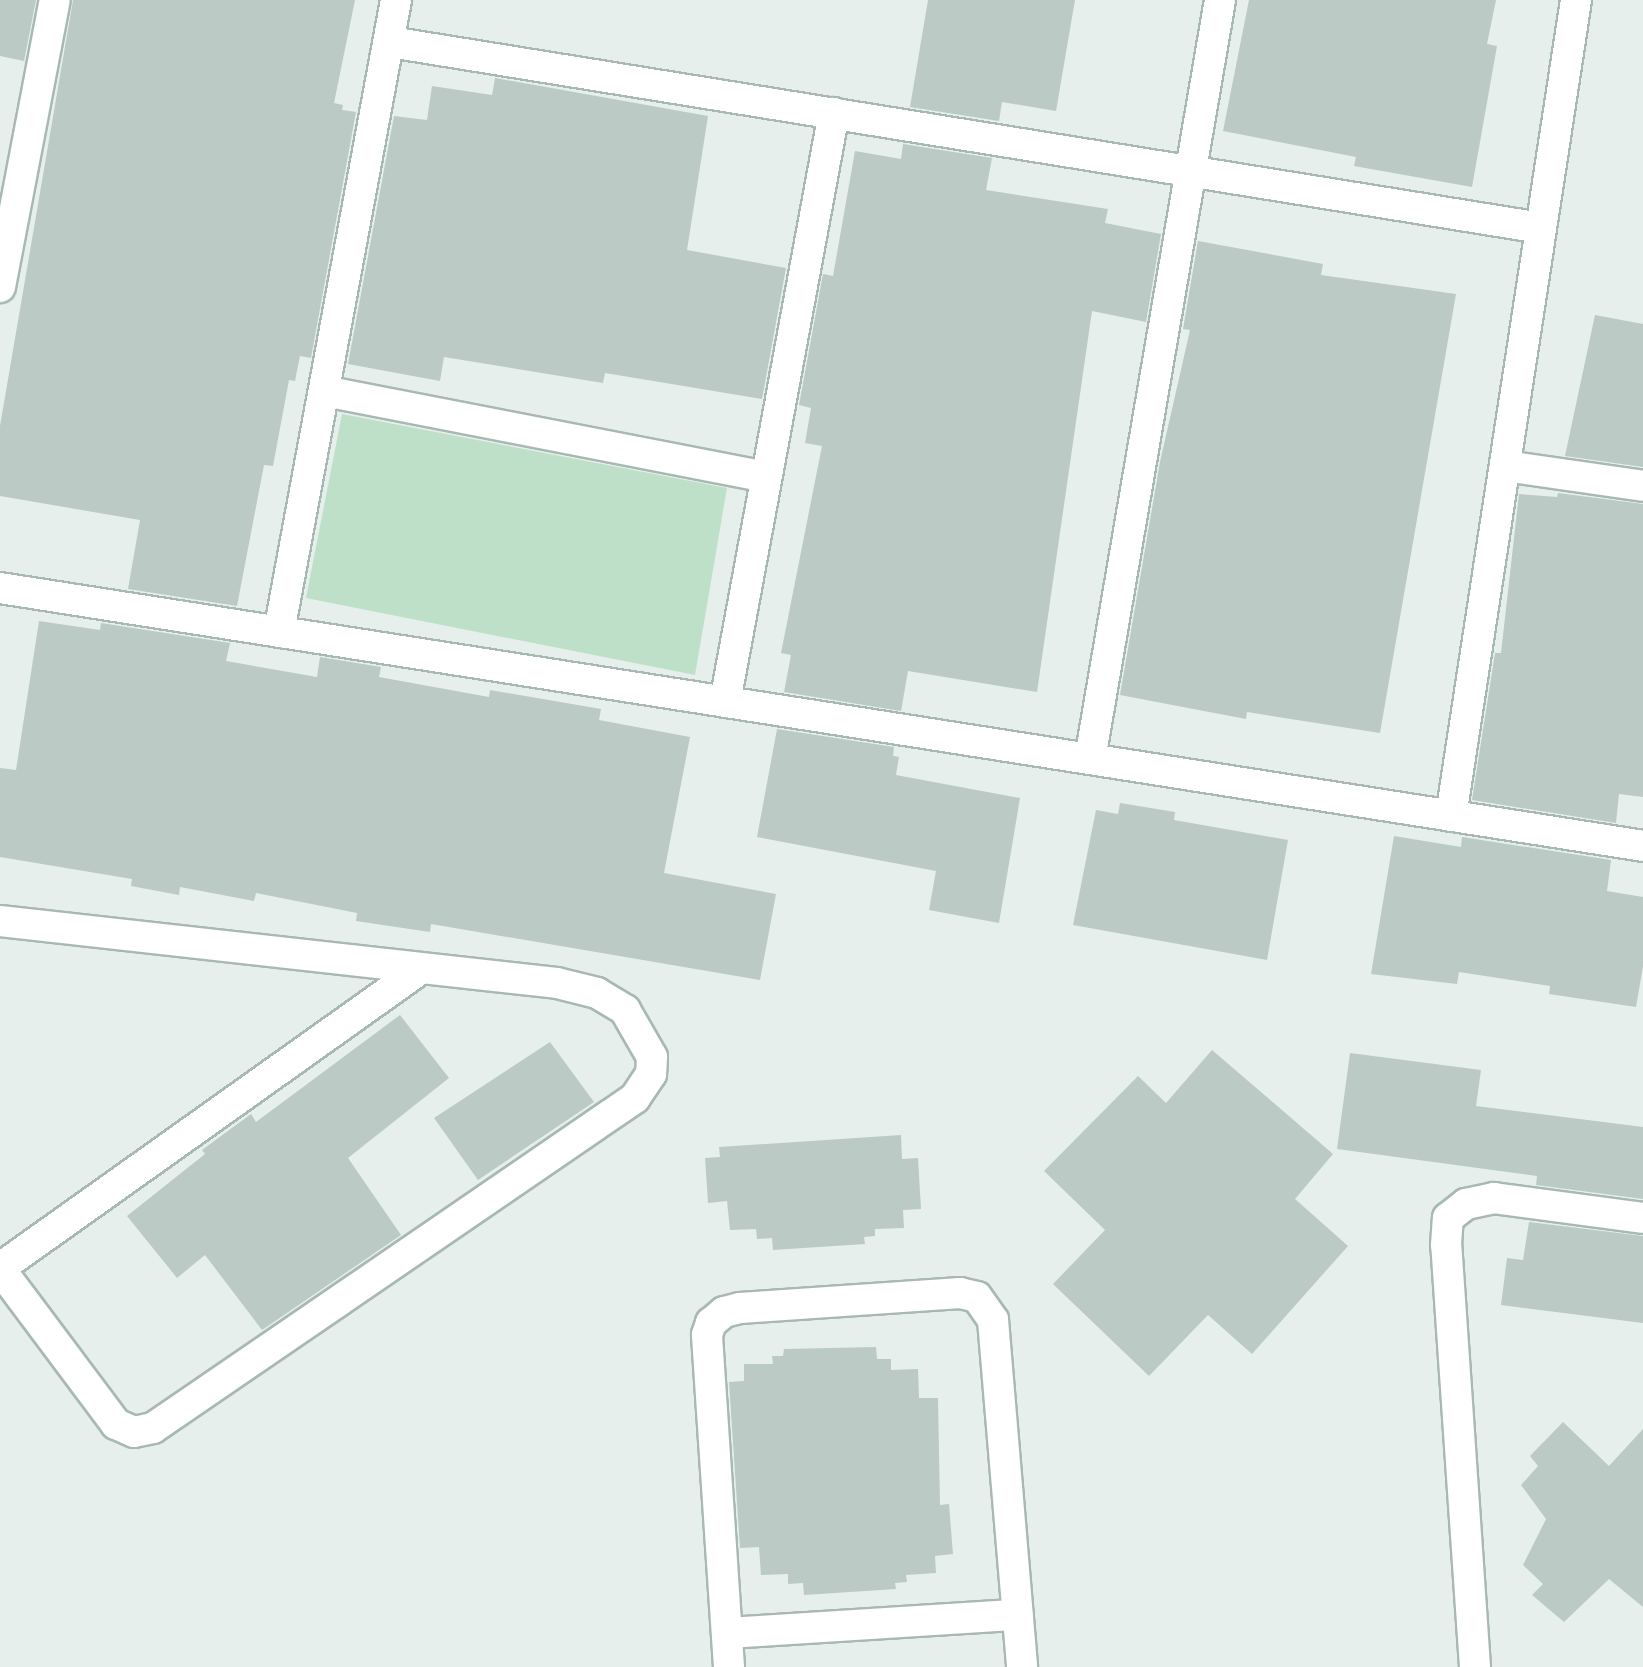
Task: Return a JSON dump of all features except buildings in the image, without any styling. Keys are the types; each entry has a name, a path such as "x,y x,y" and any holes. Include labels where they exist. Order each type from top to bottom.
{"street":[{"path":"0,287 54,0"},
{"path":"279,632 396,0"},
{"path":"1090,759 1220,0"},
{"path":"1450,816 1576,0"},
{"path":"390,42 1541,228"},
{"path":"725,702 834,114"},
{"path":"324,391 766,477"},
{"path":"1505,466 1643,486"},
{"path":"0,588 1643,846"},
{"path":"0,921 557,983 597,993 625,1010 652,1057 646,1087 153,1428 134,1432 116,1424 0,1269 420,970"},
{"path":"1475,1667 1446,1245 1448,1218 1466,1204 1494,1198 1643,1218"},
{"path":"729,1667 707,1335 712,1323 724,1312 740,1308 960,1293 977,1297 993,1320 1022,1667"},
{"path":"727,1634 1017,1616"}],"green space":[{"path":"342,414 727,488 695,675 306,598"}]}
